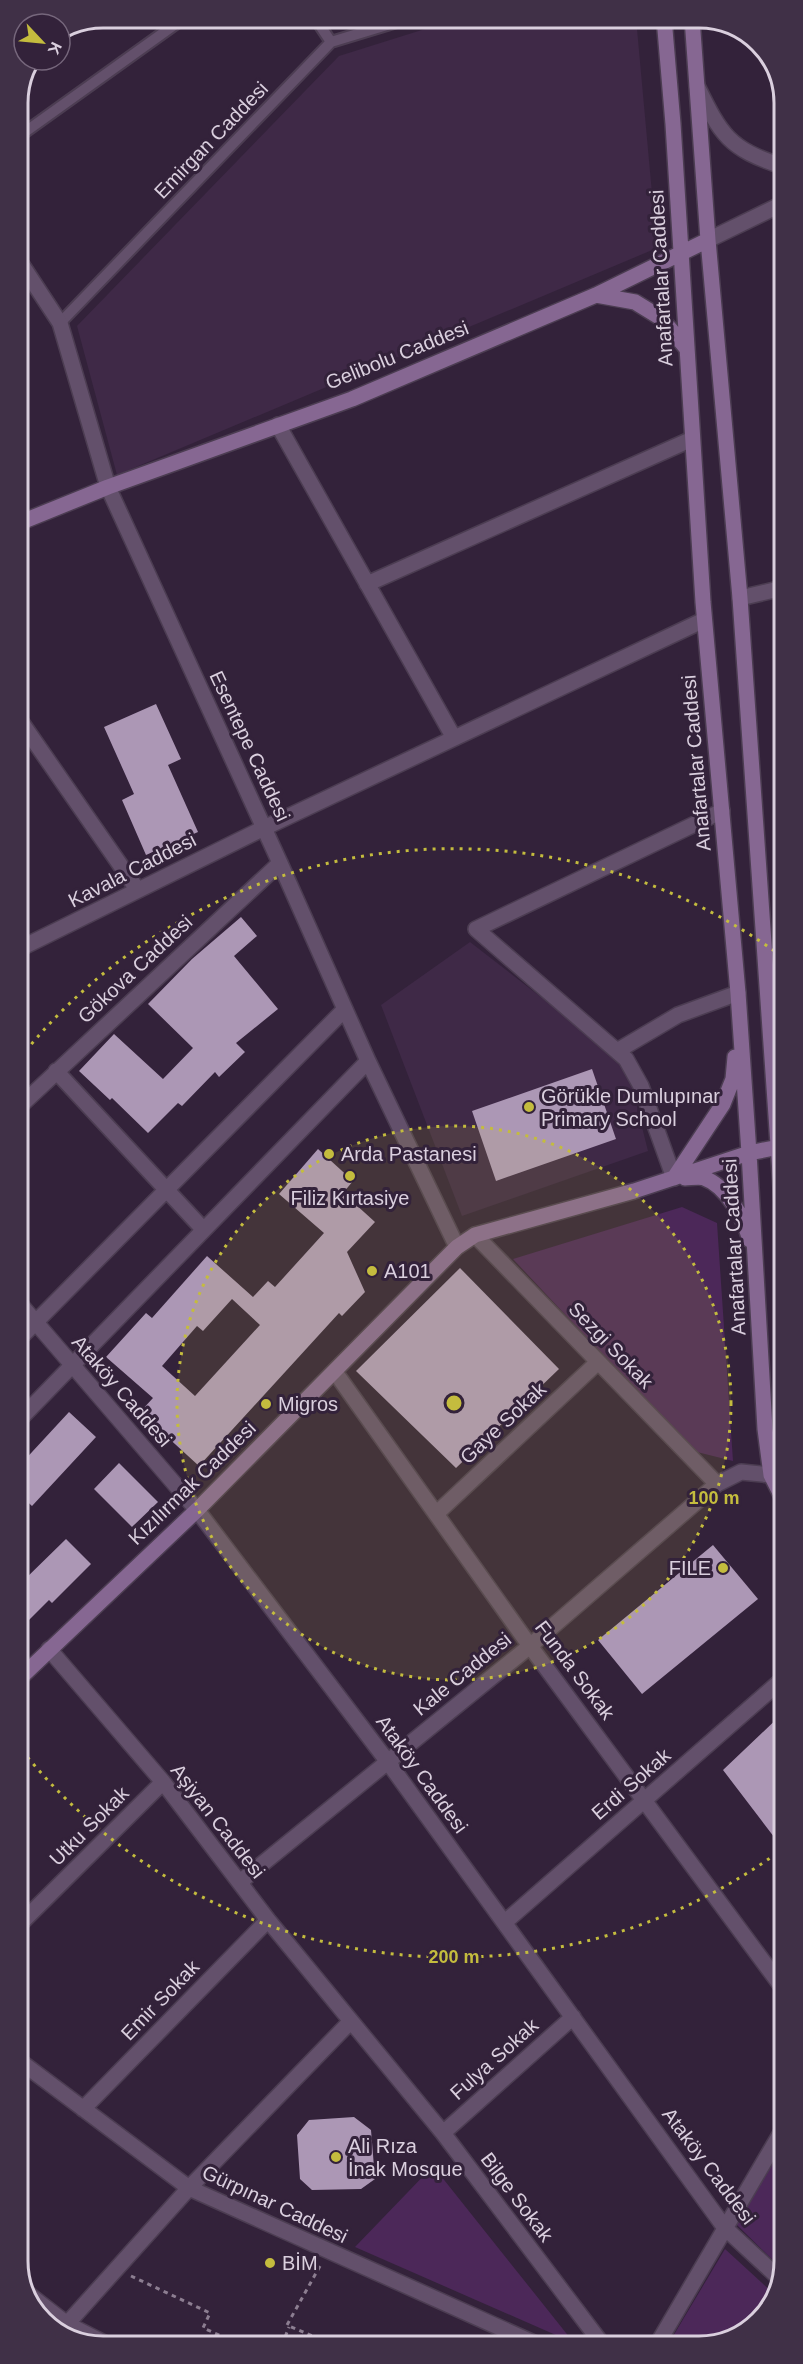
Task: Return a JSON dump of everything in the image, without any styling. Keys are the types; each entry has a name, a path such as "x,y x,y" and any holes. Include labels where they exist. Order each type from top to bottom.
{"main road":[{"name":"Anafartalar Caddesi","path":"665,29 704,620 738,993 757,1263 765,1429 771,1474 774,1480"},
{"path":"693,29 708,240 740,598 774,1057"},
{"name":"Gelibolu Caddesi","path":"28,519 108,487 352,399 596,295 708,240"},
{"path":"596,295 635,303 661,318 687,349"},
{"path":"674,1178 723,1104 733,1079 738,993"},
{"path":"770,1020 774,1035"},
{"path":"674,1178 749,1153 774,1148"},
{"path":"674,1178 703,1178 719,1188 736,1207 746,1226 757,1263"},
{"name":"Kızılırmak Caddesi","path":"28,1670 197,1510 457,1247 475,1235 674,1178"}],"street":[{"path":"697,85 715,122 732,144 753,157 774,164"},
{"name":"Gelibolu Caddesi","path":"708,240 774,208"},
{"name":"Esentepe Caddesi","path":"28,274 60,323 108,487 368,1061 457,1247"},
{"path":"278,425 454,738"},
{"path":"367,584 692,439"},
{"path":"740,598 774,590"},
{"name":"Kavala Caddesi","path":"28,944 136,889 704,620"},
{"path":"28,732 136,889"},
{"path":"674,1178 637,1077 618,1051 476,929 722,811"},
{"name":"Gökova Caddesi","path":"28,1098 280,863"},
{"path":"618,1051 678,1015 738,993"},
{"path":"28,1329 345,1009"},
{"path":"28,1411 368,1061"},
{"path":"56,1071 203,1229"},
{"name":"Sezgi Sokak","path":"475,1235 717,1484"},
{"name":"Ataköy Caddesi","path":"28,1313 197,1510 388,1762 725,2228 773,2273"},
{"name":"Gaye Sokak","path":"436,1514 598,1362"},
{"name":"Funda Sokak","path":"335,1372 530,1646 774,1976"},
{"name":"Kale Caddesi","path":"240,1882 530,1646 717,1484 741,1472 771,1474"},
{"name":"Aşiyan Caddesi","path":"49,1649 163,1782 268,1920 351,2021"},
{"name":"Erdi Sokak","path":"505,1922 774,1687"},
{"name":"Utku Sokak","path":"28,1916 163,1782"},
{"name":"Emir Sokak","path":"83,2109 268,1920"},
{"name":"Fulya Sokak","path":"443,2133 573,2017"},
{"path":"68,2326 116,2268 189,2188 351,2021"},
{"name":"Bilge Sokak","path":"351,2021 443,2133 596,2336"},
{"name":"Gürpınar Caddesi","path":"28,2067 189,2188 517,2336"},
{"path":"662,2336 774,2145"}],"lane":[{"path":"28,130 169,29"},
{"path":"322,29 331,42"},
{"name":"Emirgan Caddesi","path":"60,323 331,42 374,29"}],"path":[{"path":"311,2335 287,2325 328,2251"},
{"path":"116,2268 210,2313 203,2328 220,2335"},
{"path":"286,2335 290,2326"}],"shaded area":[{"path":"425,29 637,29 657,248 117,475 77,326 339,56"},
{"name":"Görükle Dumlupınar Primary School","path":"470,942 626,1063 648,1151 462,1216 381,1005"},
{"path":"682,1207 717,1223 733,1461 693,1451 513,1259"},
{"path":"774,2160 774,2261 736,2224"},
{"path":"433,2166 568,2336 557,2336 355,2247"},
{"path":"725,2249 769,2289 749,2317 728,2330 710,2335 673,2336"}],"building":[{"path":"156,704 181,759 168,765 198,832 146,855 122,800 134,794 104,727"},
{"path":"241,917 257,936 234,956 278,1009 236,1043 245,1052 219,1077 215,1072 182,1106 178,1103 148,1133 112,1098 110,1100 79,1071 114,1034 163,1079 193,1048 148,1004 192,959"},
{"name":"Görükle Dumlupınar Primary School","path":"592,1069 616,1139 496,1181 472,1111"},
{"path":"318,1149 353,1181 343,1193 375,1222 347,1252 365,1292 342,1316 339,1313 199,1466 140,1412 153,1398 106,1357 146,1313 152,1318 207,1256 253,1297 268,1281 275,1287 324,1233 279,1194","holes":["232,1299 260,1325 195,1396 162,1366 197,1326 203,1331"]},
{"path":"460,1268 559,1369 456,1468 356,1371"},
{"path":"69,1412 96,1437 32,1506 28,1502 28,1456"},
{"path":"119,1463 158,1502 132,1527 94,1489"},
{"path":"66,1539 91,1564 52,1603 49,1600 28,1621 28,1576"},
{"path":"713,1545 758,1599 642,1694 598,1640"},
{"path":"774,1722 774,1837 723,1770"},
{"name":"Ali Rıza İnak Mosque","path":"354,2117 371,2130 375,2179 361,2189 312,2190 300,2179 297,2135 309,2120"}],"place":[{"name":"Görükle Dumlupınar Primary School","path":"529,1107"},
{"name":"Arda Pastanesi","path":"329,1154"},
{"name":"Filiz Kırtasiye","path":"350,1176"},
{"name":"A101","path":"372,1271"},
{"name":"Migros","path":"266,1404"},
{"name":"FILE","path":"723,1568"},
{"name":"Ali Rıza İnak Mosque","path":"336,2157"},
{"name":"BİM","path":"270,2263"}]}
